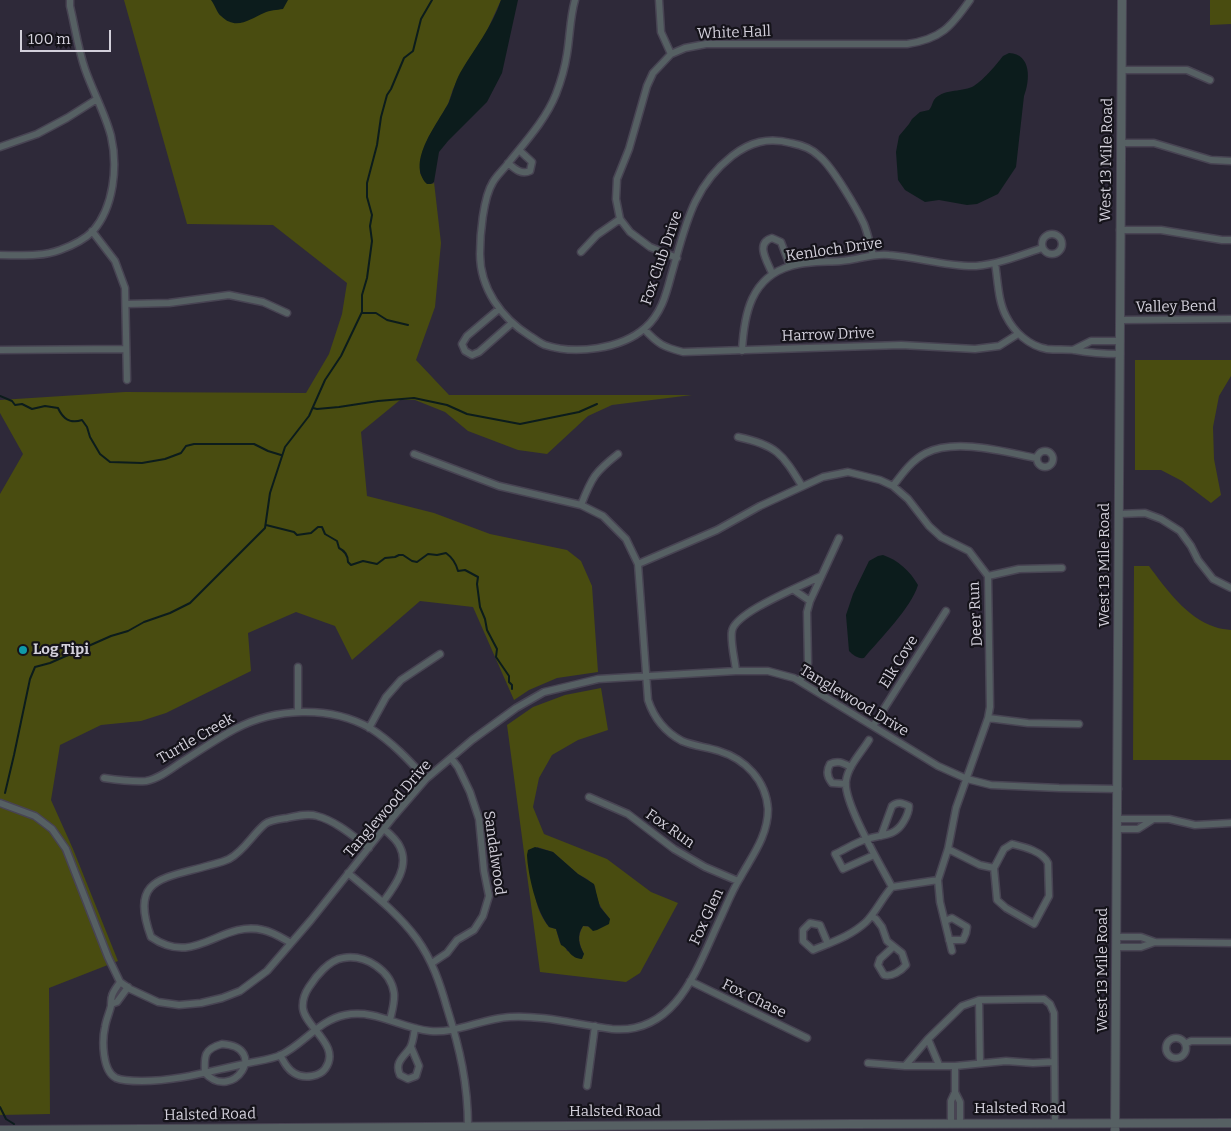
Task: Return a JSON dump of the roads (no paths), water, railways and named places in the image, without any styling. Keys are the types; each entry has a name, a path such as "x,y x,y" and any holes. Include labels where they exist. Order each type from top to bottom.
{"street":[{"path":"0,255 45,254 71,246 92,231 102,217 109,200 113,177 112,138 106,118 85,68 70,0"},
{"name":"Fox Club Drive","path":"576,0 572,10 565,66 556,94 541,123 492,183 484,210 480,235 481,266 486,285 499,309 512,324 544,344 560,348 589,349 624,342 644,328 655,317 663,303 698,194 710,176 744,147 768,140 778,140 806,146 821,157 835,176 864,225 873,255"},
{"path":"658,0 660,32 672,54"},
{"name":"White Hall","path":"620,219 616,199 617,179 629,149 646,86 653,72 672,54 685,48 706,44 907,44 926,41 941,33 956,19 970,0"},
{"name":"West 13 Mile Road","path":"1115,1127 1122,0"},
{"path":"1122,70 1188,70 1210,80"},
{"path":"0,147 37,134 68,118 97,99"},
{"path":"1122,143 1154,143 1210,160 1231,161"},
{"path":"508,163 520,172 530,171 532,162 519,150"},
{"path":"580,252 597,235 620,219 630,232 650,247 676,258"},
{"path":"1120,230 1161,230 1231,240"},
{"path":"92,231 120,269 125,288 127,380"},
{"path":"772,273 763,251 763,245 767,239 777,239 781,242 790,266"},
{"name":"Kenloch Drive","path":"742,351 744,326 750,304 759,287 772,273 790,266 857,260 873,255 894,255 967,265 994,263 1042,248"},
{"path":"994,263 1001,301 1006,316 1018,334 1032,344 1046,349 1120,354"},
{"path":"126,304 169,303 229,295 263,302 287,313"},
{"path":"499,309 467,336 462,344 465,352 472,355 479,352 512,324"},
{"name":"Valley Bend","path":"1121,320 1231,319"},
{"name":"Harrow Drive","path":"644,328 653,339 666,348 683,352 901,345 975,349 999,346 1018,334"},
{"path":"1073,350 1091,341 1120,341"},
{"path":"0,350 126,349"},
{"path":"738,437 758,442 772,449 785,459 802,486"},
{"path":"893,486 907,467 925,453 951,446 989,449 1036,458"},
{"path":"414,454 499,486 581,504 603,516 626,539 638,564"},
{"path":"581,504 590,480 600,468 618,454"},
{"name":"Deer Run","path":"638,564 717,530 802,486 823,477 848,472 880,480 893,486 908,499 929,526 941,537 969,551 988,576 990,697 988,718 956,808 948,849 938,880"},
{"path":"1119,514 1144,513 1161,518 1180,531 1198,560 1213,578 1231,588"},
{"path":"800,681 808,663 807,612 810,601 839,538"},
{"name":"Fox Glen","path":"316,1030 333,1019 345,1015 368,1014 432,1032 507,1017 548,1018 613,1029 628,1029 653,1022 668,1011 684,992 738,881 765,833 768,809 760,782 745,763 719,751 684,742 665,728 653,713 648,700 638,564"},
{"path":"988,576 1020,569 1062,568"},
{"path":"736,671 732,631 737,621 760,606 820,576"},
{"path":"794,590 810,601"},
{"name":"Elk Cove","path":"873,726 946,611"},
{"path":"369,728 386,697 401,680 440,654"},
{"path":"298,668 298,711"},
{"name":"Tanglewood Drive","path":"120,982 158,1002 179,1005 201,1003 240,991 267,971 426,779 516,708 544,692 598,680 736,671 768,671 800,681 938,766 967,779 991,785 1118,788"},
{"name":"Turtle Creek","path":"104,778 147,780 162,774 236,729 259,719 298,711 315,712 345,718 369,728 401,751 426,779"},
{"path":"988,718 1028,723 1079,724"},
{"path":"869,740 851,767 846,784 850,804 892,887"},
{"name":"Sandalwood","path":"432,963 447,953 457,940 474,930 483,916 490,896 484,871 479,819 470,792 458,767 451,758"},
{"path":"846,784 832,783 827,774 828,768 830,764 835,762 851,767"},
{"name":"Fox Run","path":"589,797 628,814 674,849 705,867 738,881"},
{"path":"874,854 843,869 835,854 867,839 893,834 900,827 909,812 909,806 901,802 892,806 881,836"},
{"path":"0,803 35,816 52,829 66,849 108,957 120,982 111,996 112,1004 104,1030 104,1057 107,1070 115,1077 124,1080 162,1081 180,1079 280,1055 316,1030"},
{"path":"291,943 274,933 262,929 249,928 231,932 204,944 176,949 151,938 146,923 143,902 152,885 164,879 229,860 246,846 266,823 280,819 299,815 316,815 340,827 369,848"},
{"path":"1118,819 1169,819 1196,825 1231,823"},
{"path":"1118,829 1138,829 1153,819"},
{"path":"383,902 395,886 404,860 400,845 384,829"},
{"path":"1012,844 1028,848 1046,860 1048,863 1049,896 1034,924 1006,908 998,900 994,868 1004,849 1012,844"},
{"path":"948,849 980,865 994,868"},
{"path":"348,874 403,921 418,940 432,963 454,1029 466,1084 468,1127"},
{"path":"828,944 820,925 810,923 802,930 803,941 813,950 828,944 848,935 866,921 892,887 938,880 940,902 952,951"},
{"path":"871,916 882,927 887,940 902,953 906,965 901,970 887,976 884,975 878,965 880,959 893,947"},
{"path":"945,921 952,918 967,927 963,940 949,940"},
{"path":"1117,937 1141,937 1155,942 1231,943"},
{"path":"1117,947 1142,947 1155,942"},
{"path":"280,1055 287,1066 298,1075 316,1076 323,1072 327,1066 328,1049 305,1015 303,1008 305,994 319,974 335,961 343,958 366,960 376,966 388,978 394,994 390,1020"},
{"name":"Fox Chase","path":"690,981 808,1038"},
{"path":"112,1004 116,1002 128,987"},
{"path":"905,1066 928,1039 962,1006 979,1000 1044,999 1050,1004 1054,1013 1055,1123"},
{"path":"979,1000 980,1062"},
{"path":"586,1086 595,1026"},
{"path":"411,1047 420,1066 416,1076 408,1078 400,1075 397,1066 411,1047 415,1028"},
{"path":"928,1039 939,1065"},
{"path":"1185,1044 1191,1041 1231,1040"},
{"path":"222,1044 237,1048 242,1053 245,1063 242,1072 233,1079 225,1081 214,1080 205,1073 204,1059 208,1050 222,1044"},
{"path":"868,1063 905,1066 955,1066 980,1062 1054,1062"},
{"path":"951,1123 951,1101 955,1092 955,1066"},
{"path":"955,1092 960,1102 960,1123"},
{"name":"Halsted Road","path":"0,1130 468,1127 726,1128 951,1123 1055,1123 1115,1127 1231,1123"}],"waterway":[{"path":"5,793 30,679 35,667 50,663 111,636 128,631 144,622 170,613 190,603 265,528 270,493 285,447 309,416 325,380 341,356 362,312 362,295 367,278 372,241 370,226 372,215 367,197 367,183 377,145 381,117 387,95 404,58 413,51 421,19 432,0"},
{"path":"362,313 376,313 387,320 408,325"},
{"path":"0,396 12,401 15,405 22,404 32,409 45,406 58,408 67,420 82,420 100,454 110,462 142,463 165,459 181,453 186,446 194,444 254,444 281,455"},
{"path":"313,408 339,407 414,398 447,405 467,414 520,424 579,412 597,404"},
{"path":"266,525 294,532 297,535 311,533 318,527 322,527 325,534 337,541 339,548 346,554 351,565 363,561 377,564 385,558 399,555 417,562 428,554 446,553 454,561 458,571 465,570 478,577 480,607 487,630 497,649 496,657 509,676 512,689"},
{"path":"0,1107 6,1119 14,1124 14,1129"}],"place":[{"name":"Log Tipi","path":"23,650"}]}
